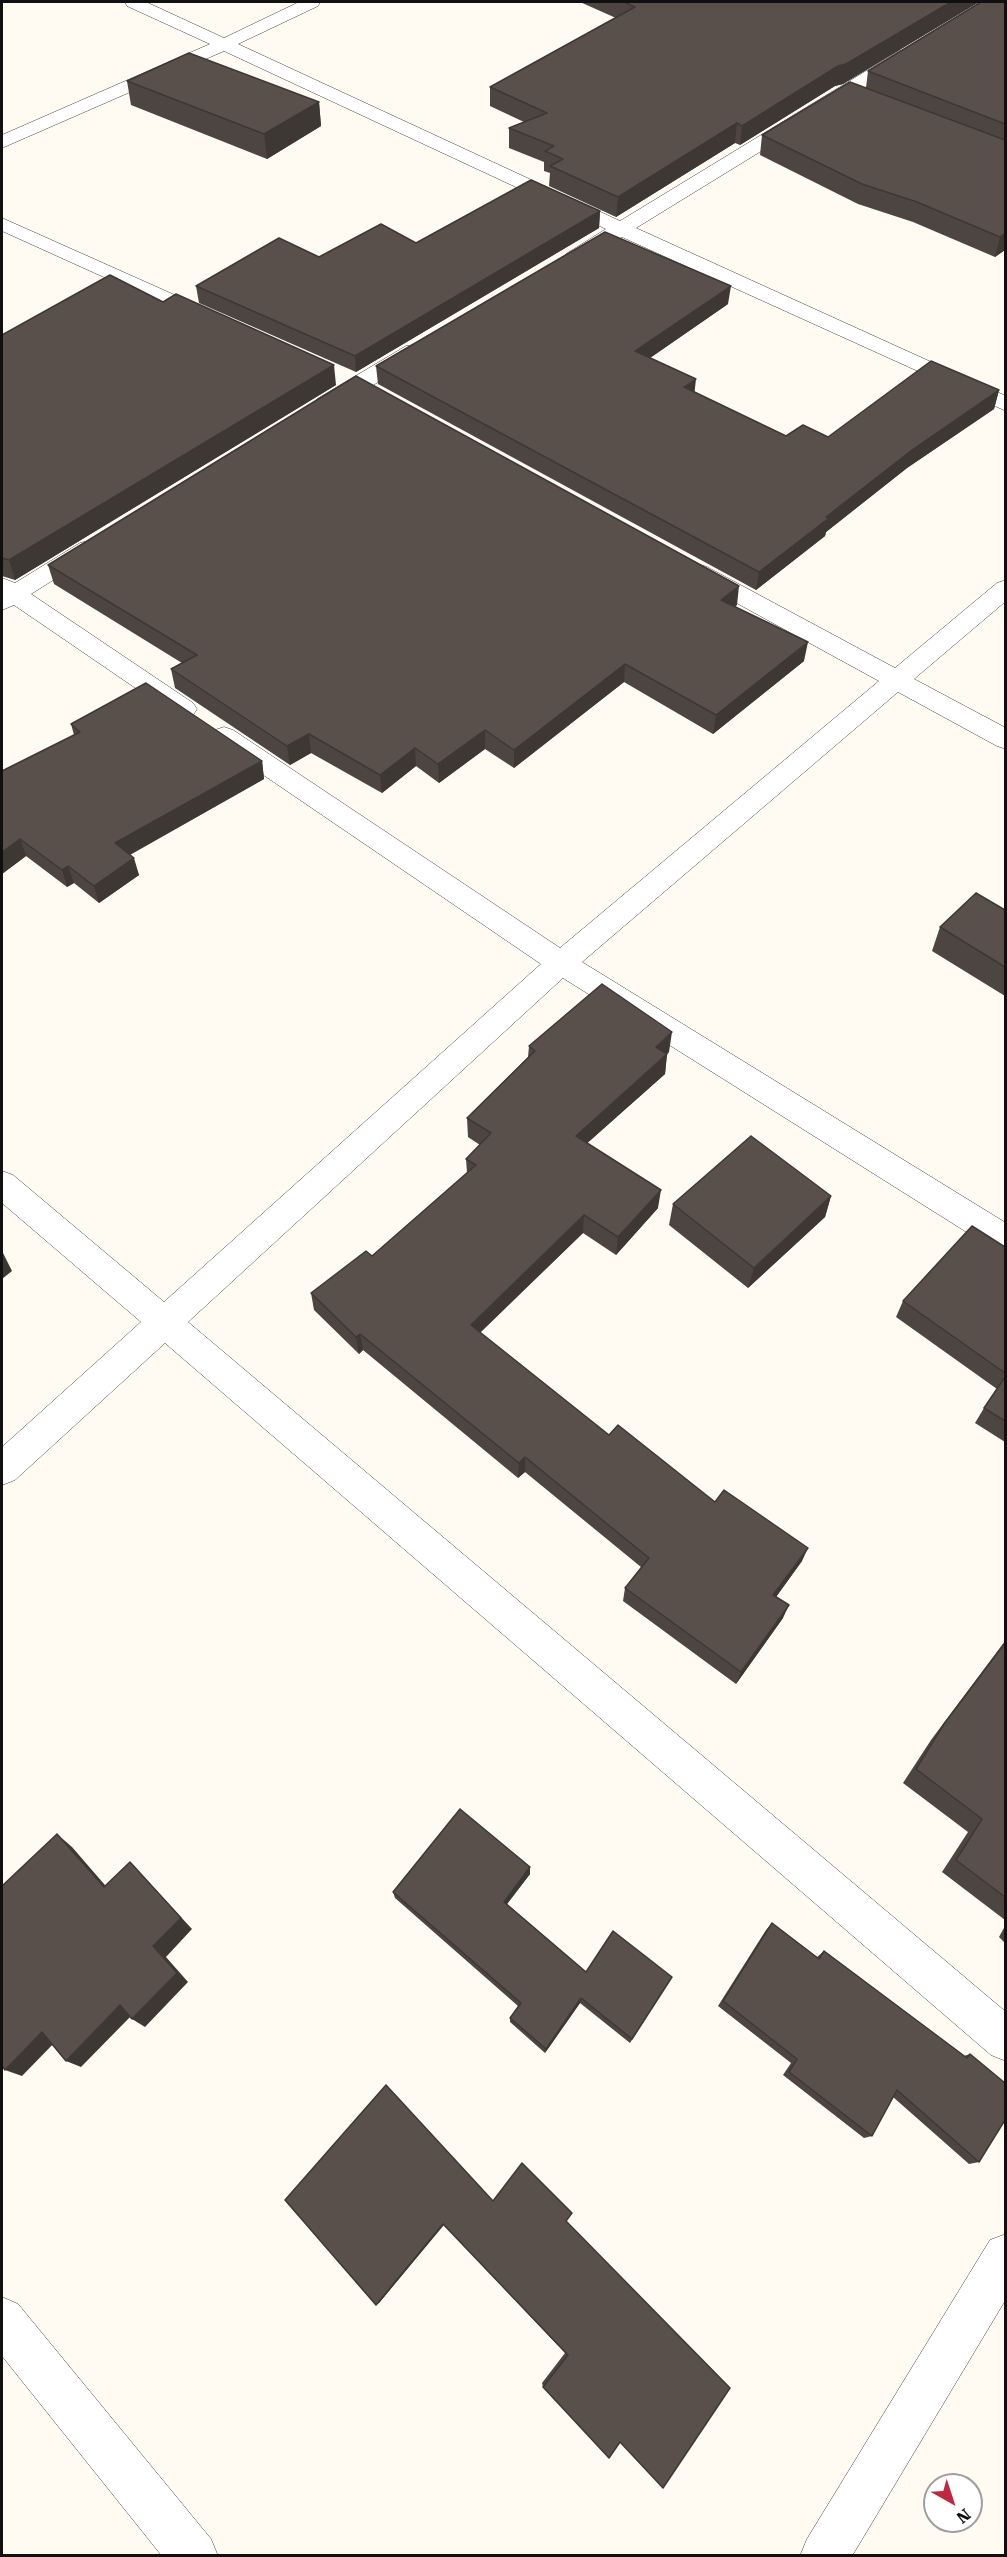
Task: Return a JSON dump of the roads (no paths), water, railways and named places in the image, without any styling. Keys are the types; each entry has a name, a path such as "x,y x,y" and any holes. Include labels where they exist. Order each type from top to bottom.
{"street":[{"path":"133,2 621,229 1005,404"},
{"path":"2,142 223,45 312,2"},
{"path":"560,265 924,44"},
{"path":"843,92 865,100"},
{"path":"2,224 228,326"},
{"path":"307,415 428,343"},
{"path":"336,375 378,396"},
{"path":"104,539 5,594 561,963 1005,1240"},
{"path":"679,562 1005,740"},
{"path":"2,1469 561,963 897,682 1005,588"},
{"path":"2,1184 1005,2040"},
{"path":"824,2556 1005,2256"},
{"path":"2,2320 194,2556"}]}
